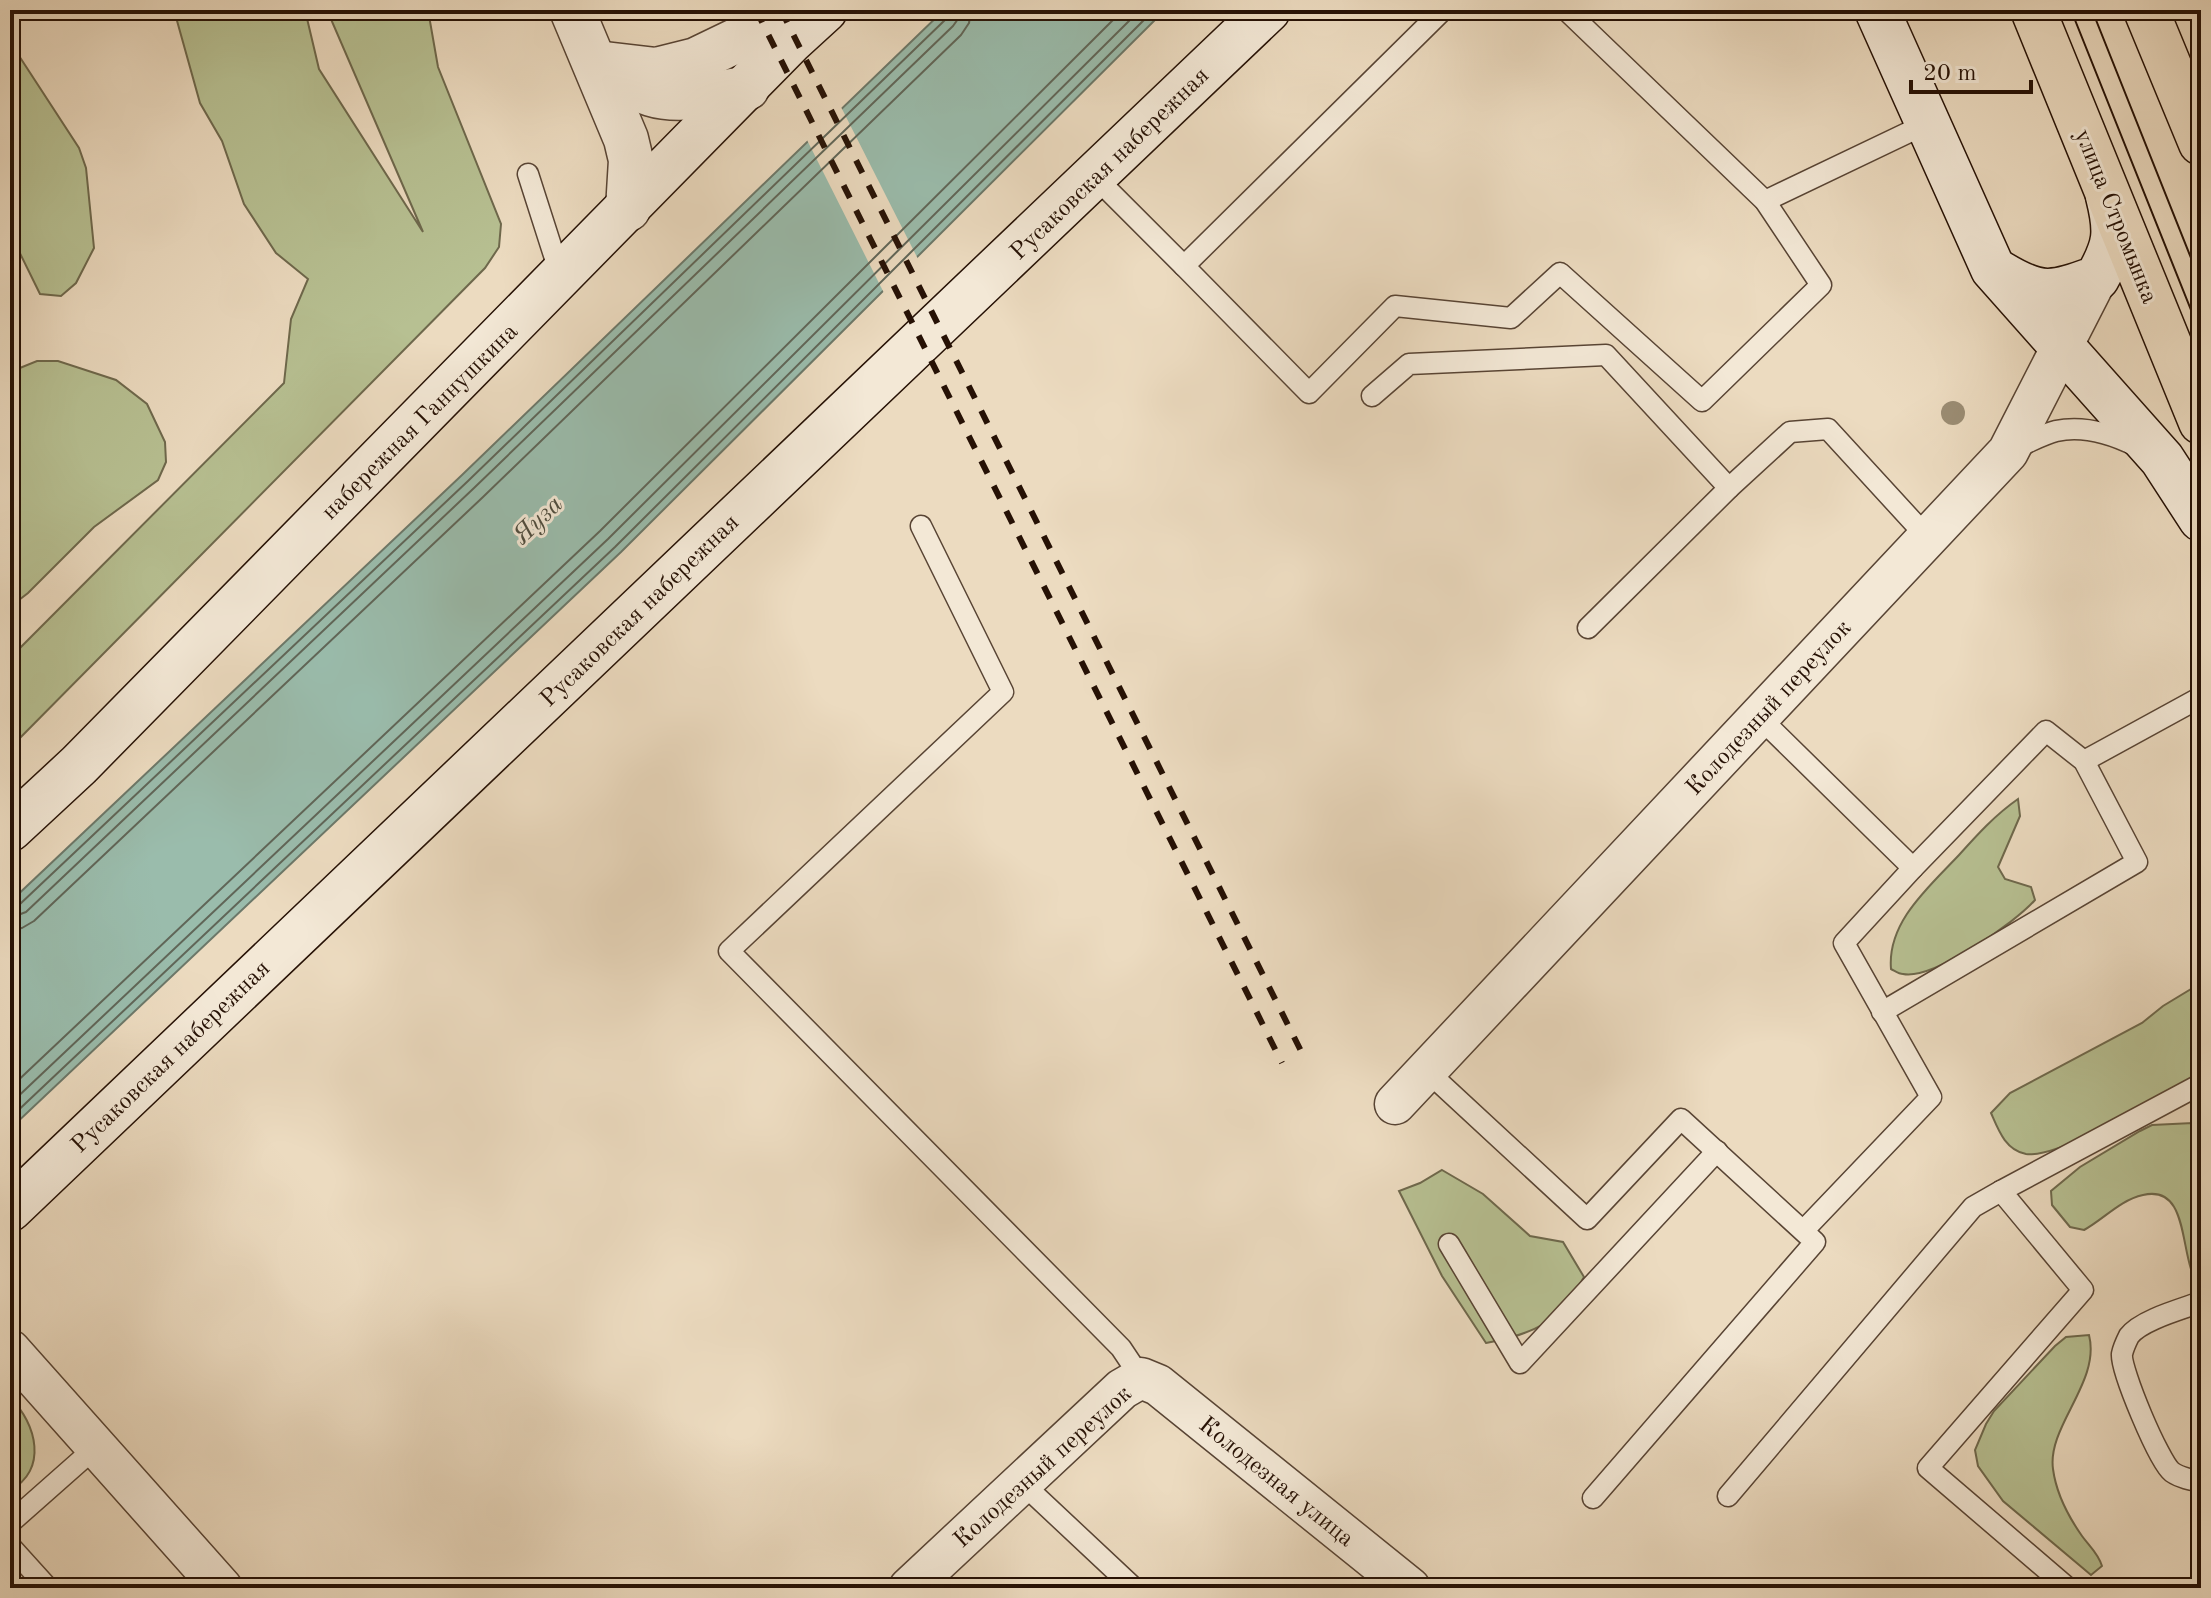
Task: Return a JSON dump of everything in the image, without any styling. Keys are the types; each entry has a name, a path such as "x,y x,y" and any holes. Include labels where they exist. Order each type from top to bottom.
{"main road":[{"path":"572,10 626,139 631,160 628,209"},
{"path":"596,63 656,70 696,60 750,34 764,10"},
{"name":"набережная Ганнушкина","path":"10,829 79,765 825,10"},
{"name":"Русаковская набережная","path":"10,1209 1268,10"},
{"path":"1877,10 1993,269 2162,459 2201,519"},
{"name":"улица Стромынка","path":"2033,10 2201,422"},
{"path":"2146,10 2201,143"},
{"path":"596,63 651,94 686,97 747,88"},
{"path":"1993,269 2021,286 2041,292 2066,289 2097,278 2109,257 2115,227 2107,189"}],"street":[{"name":"Колодезный переулок","path":"1395,1104 2008,452 2097,278"},
{"path":"10,1350 222,1588"},
{"name":"Колодезный переулок","path":"909,1588 1122,1389 1141,1378"},
{"name":"Колодезная улица","path":"1141,1378 1158,1385 1410,1588"}],"lane":[{"path":"1184,266 1443,10"},
{"path":"1095,177 1309,393 1395,306 1511,318 1560,273 1702,401 1821,285 1765,201 1566,10"},
{"path":"1765,201 1926,124"},
{"path":"528,174 561,277"},
{"path":"1372,396 1409,364 1606,355 1729,488"},
{"path":"1588,628 1790,432 1828,429 1927,537"},
{"path":"2008,452 2055,431 2088,430 2117,436 2162,459"},
{"path":"921,526 1003,692 729,951 1121,1348 1141,1378"},
{"path":"2084,761 2201,697"},
{"path":"1759,717 1913,868"},
{"path":"1804,1230 1931,1097 1882,1012 1844,943 2046,731 2084,761 2137,862 1882,1012"},
{"path":"1427,1071 1587,1219 1681,1119 1815,1242 1593,1498"},
{"path":"1728,1496 1973,1207 2201,1084"},
{"path":"1449,1244 1520,1363 1717,1151"},
{"path":"2001,1191 2083,1290 1928,1468 2068,1588"},
{"path":"2201,1302 2145,1324 2129,1336 2122,1355 2126,1376 2158,1454 2172,1472 2201,1481"},
{"path":"10,1523 96,1447"},
{"path":"1022,1483 1134,1588"},
{"path":"10,1546 48,1588"}],"shaded area":[{"path":"174,10 305,10 319,69 423,232 327,10 428,10 438,67 501,224 499,247 485,268 10,748 10,658 284,383 291,319 308,279 276,253 244,204 222,141 200,103"},
{"path":"10,42 79,148 86,168 94,248 76,283 61,296 40,294 10,233"},
{"path":"37,361 58,361 116,380 147,404 165,442 166,462 158,480 94,527 10,607 10,372"},
{"path":"2018,799 2020,816 1998,867 2005,879 2031,887 2035,900 1992,935 1953,959 1916,973 1902,974 1891,969 1896,936 1912,906 1980,833"},
{"path":"2201,983 2201,1076 2114,1124 2063,1146 2042,1153 2026,1154 2008,1143 1991,1113 2010,1093 2142,1023"},
{"path":"2193,1123 2201,1128 2201,1285 2189,1262 2177,1214 2170,1202 2159,1195 2143,1195 2127,1201 2084,1230 2070,1227 2052,1205 2051,1191 2080,1167 2140,1131 2152,1125"},
{"path":"1442,1170 1483,1194 1530,1236 1563,1242 1584,1277 1565,1305 1544,1324 1519,1335 1486,1343 1442,1276 1399,1191"},
{"path":"2089,1335 2091,1352 2088,1370 2058,1437 2053,1453 2053,1469 2067,1512 2102,1566 2091,1575 2003,1501 1978,1466 1975,1450 1994,1411 2055,1346 2066,1337"},
{"path":"10,1398 27,1420 32,1433 34,1459 22,1482 10,1490"}],"water":[{"name":"Яуза","path":"944,10 1165,10 621,552 10,1129 10,902 462,475"}],"pier":[{"path":"840,105 919,261 885,295 806,138"}],"tram line":[{"path":"2071,10 2201,335"},
{"path":"2092,10 2201,283"}],"railway":[{"path":"756,10 1282,1063"},
{"path":"781,10 1302,1053"}]}
